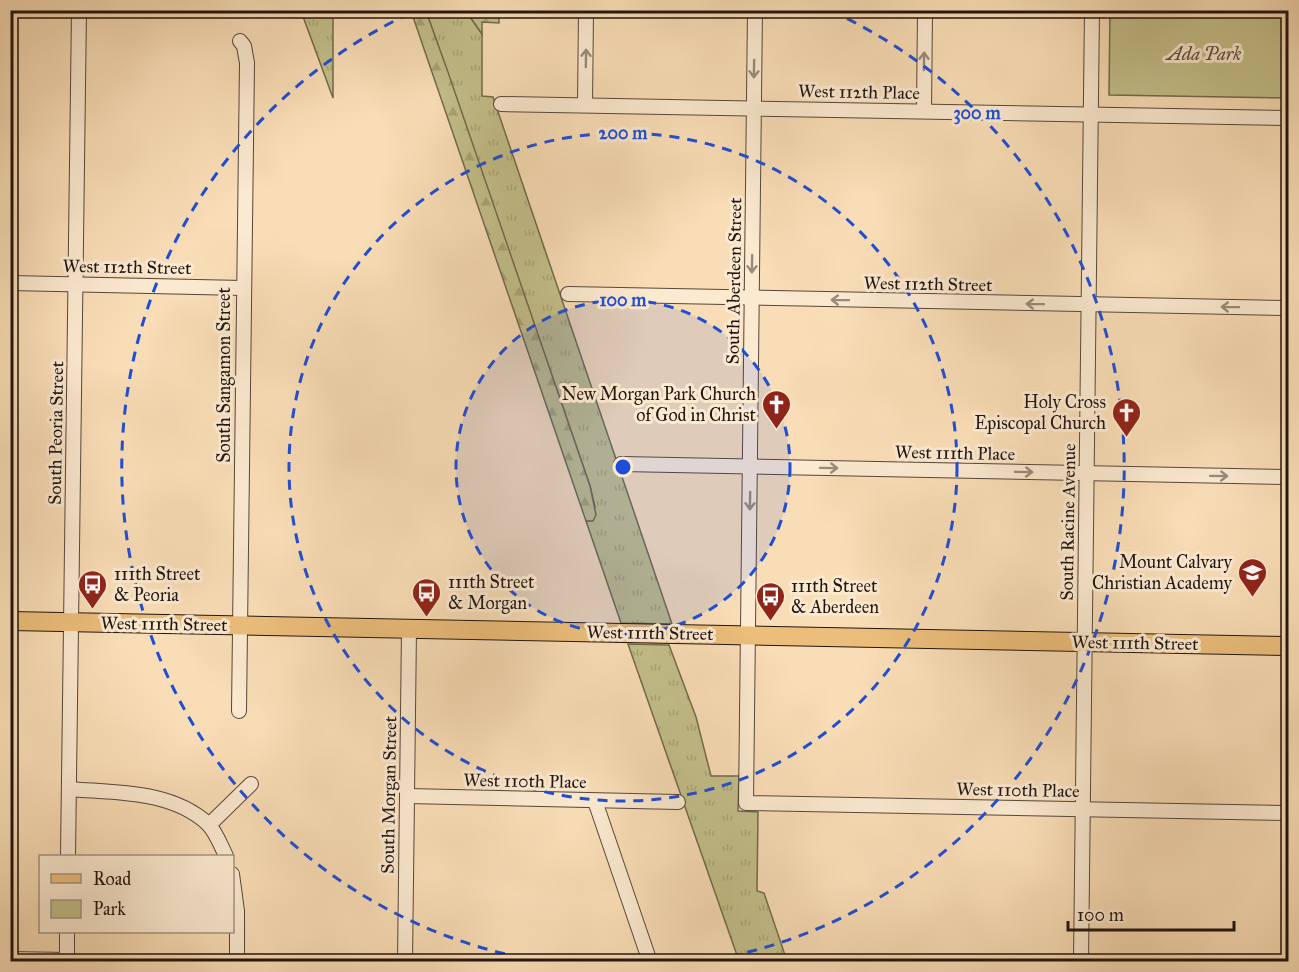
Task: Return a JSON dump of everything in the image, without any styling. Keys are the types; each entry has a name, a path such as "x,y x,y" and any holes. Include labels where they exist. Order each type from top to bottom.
{"main road":[{"name":"West 111th Street","path":"10,621 1288,646"}],"street":[{"name":"South Peoria Street","path":"69,855 79,10"},
{"path":"585,105 586,10"},
{"name":"South Aberdeen Street","path":"746,803 755,10"},
{"path":"924,111 925,10"},
{"name":"South Racine Avenue","path":"1081,962 1092,10"},
{"name":"South Sangamon Street","path":"239,711 247,63 244,46 240,41"},
{"name":"West 112th Place","path":"501,104 1288,118"},
{"name":"West 112th Street","path":"10,283 243,288"},
{"name":"West 112th Street","path":"568,294 1288,308"},
{"name":"West 111th Place","path":"621,464 1288,477"},
{"name":"South Morgan Street","path":"405,962 408,629"},
{"path":"209,825 251,784"},
{"path":"69,789 157,798 179,806 209,825 225,855"},
{"name":"West 110th Place","path":"406,796 678,802"},
{"path":"596,801 650,962"},
{"name":"West 110th Place","path":"746,803 1288,813"},
{"path":"234,889 237,911 237,962"},
{"path":"10,959 67,961 67,933"}],"green space":[{"path":"301,11 333,11 333,98"},
{"path":"411,11 426,11 449,75 590,486 596,515 593,521 586,521"},
{"path":"426,11 466,11 482,34 482,96 493,97 672,624 621,623 586,521 589,521 595,507 590,486"},
{"path":"466,11 499,11 499,23 482,22 482,34"},
{"name":"Ada Park","path":"1110,11 1288,11 1288,98 1109,95"},
{"path":"628,644 669,645 696,717 711,776 739,776 738,811 758,812 757,891 764,893 787,961 739,961"}],"place":[{"name":"New Morgan Park Church of God in Christ","path":"777,430"},
{"name":"Holy Cross Episcopal Church","path":"1127,438"},
{"name":"Mount Calvary Christian Academy","path":"1253,598"},
{"name":"111th Street & Peoria","path":"93,610"},
{"name":"111th Street & Morgan","path":"427,618"},
{"name":"111th Street & Aberdeen","path":"770,622"}]}
